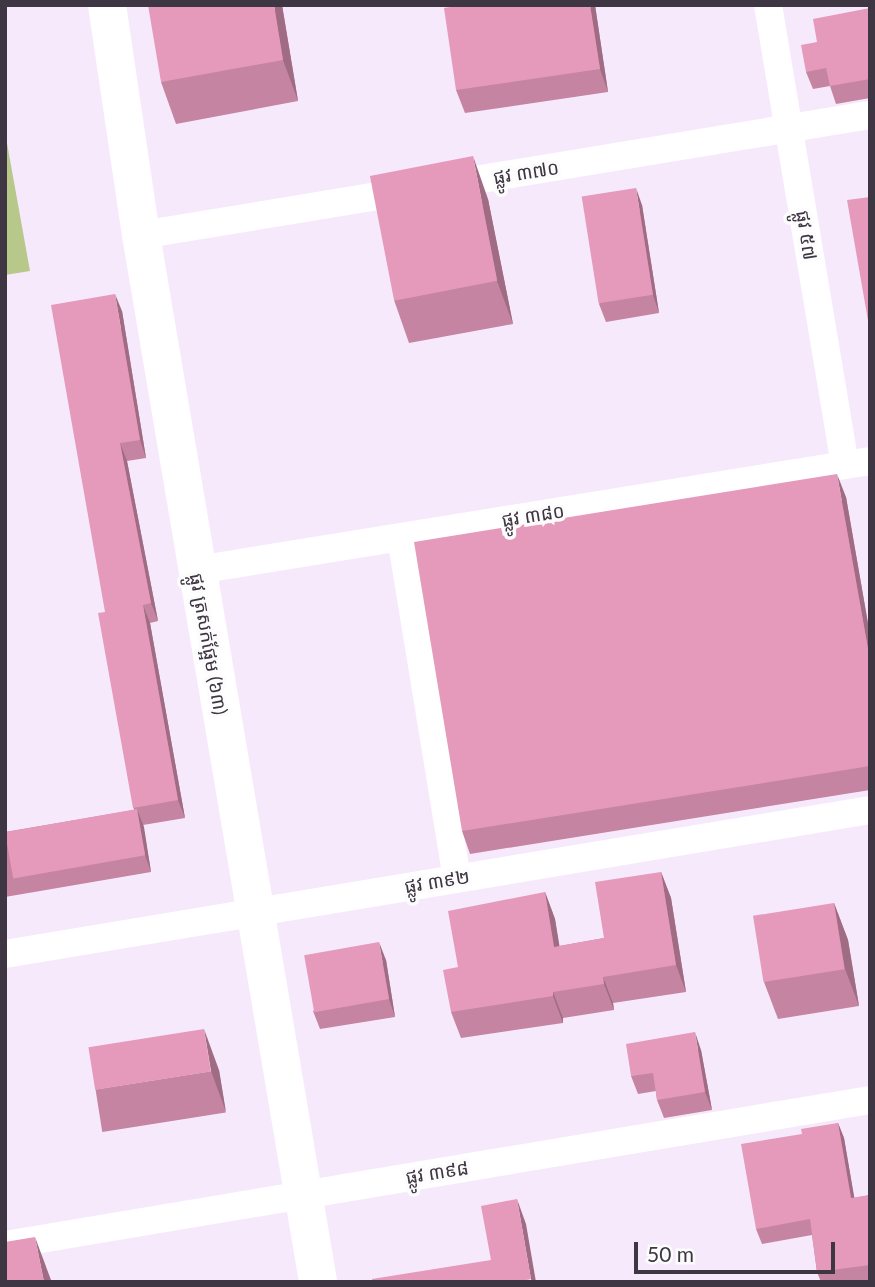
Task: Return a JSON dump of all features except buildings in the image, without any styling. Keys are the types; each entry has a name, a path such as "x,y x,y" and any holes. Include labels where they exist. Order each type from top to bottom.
{"street":[{"name":"ផ្លូវ ត្រសក់ផ្អែម (៦៣)","path":"107,5 141,235 318,1282"},
{"name":"ផ្លូវ ៥៧","path":"768,5 789,128 857,463"},
{"name":"ផ្លូវ ៣៧០","path":"141,235 870,115"},
{"name":"ផ្លូវ ៣៨០","path":"197,569 857,463"},
{"path":"401,537 457,878"},
{"name":"ផ្លូវ ៣៩២","path":"5,954 870,810"},
{"name":"ផ្លូវ ៣៩៨","path":"5,1245 870,1100"}],"green space":[{"path":"5,132 30,271 5,275"}]}
